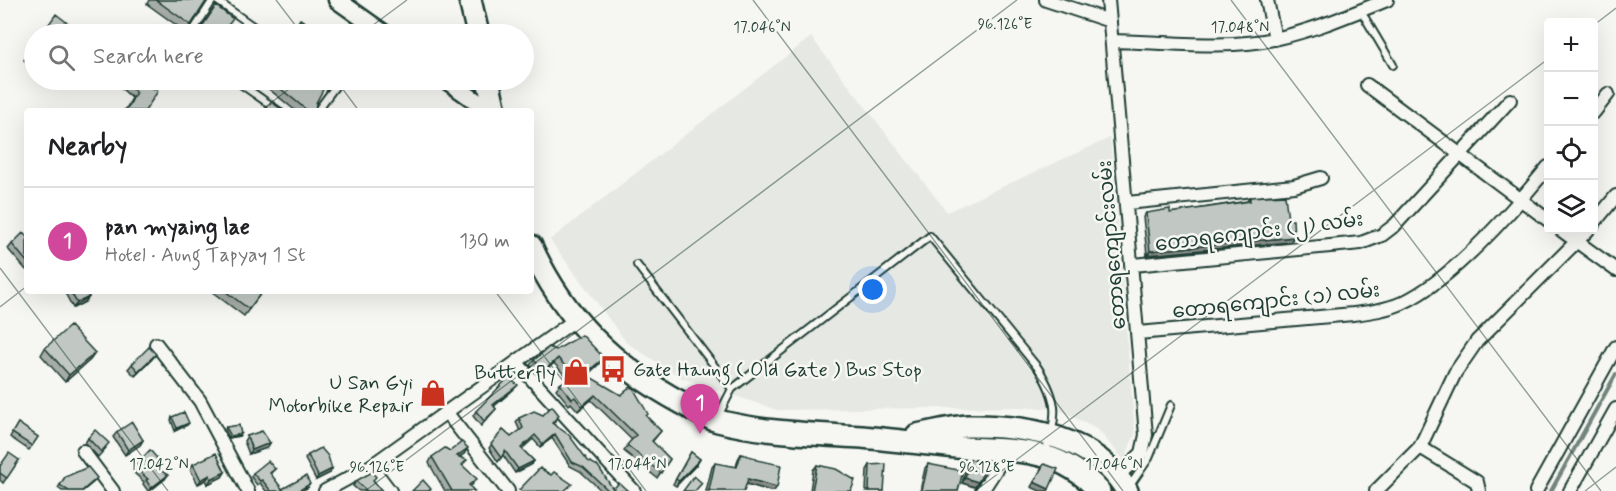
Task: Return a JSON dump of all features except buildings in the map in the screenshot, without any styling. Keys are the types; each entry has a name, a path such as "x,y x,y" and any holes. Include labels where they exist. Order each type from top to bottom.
{"highway":[{"path":"470,0 476,24"},
{"path":"490,90 494,108"},
{"path":"534,253 574,320 613,358 655,388 716,421 763,430 892,439 967,448 1009,449 1045,455 1068,465 1088,479 1099,491"},
{"path":"892,439 965,426 1018,428 1051,434 1078,446 1124,486"}],"main road":[{"path":"337,0 367,24"},
{"path":"460,90 486,108"}],"street":[{"path":"1046,0 1110,21"},
{"name":"တောရကျောင်းလမ်း","path":"1108,0 1133,265 1146,435 1142,453 1124,486"},
{"path":"1267,0 1275,39"},
{"path":"1112,41 1223,43 1275,39 1314,28 1386,0"},
{"path":"1367,85 1544,217"},
{"path":"1598,106 1608,94"},
{"name":"တောရကျောင်း (၂) လမ်း","path":"1133,265 1361,243 1382,235 1395,225 1510,100"},
{"name":"တောရကျောင်း (၁) လမ်း","path":"1138,333 1353,314 1385,309 1426,290 1441,278 1521,200 1544,172"},
{"path":"1127,203 1294,186 1321,178"},
{"path":"1598,217 1616,196"},
{"path":"1566,234 1616,270"},
{"path":"1376,491 1420,447 1455,373 1477,341 1584,234"},
{"path":"326,491 371,466 574,320"},
{"path":"156,344 200,401 248,491"},
{"path":"1536,491 1616,347"},
{"path":"517,363 633,491"},
{"path":"1570,491 1616,409"},
{"path":"446,412 508,491"},
{"path":"1420,447 1477,482 1479,491"},
{"path":"982,491 1009,449"},
{"path":"83,452 113,491"},
{"path":"371,466 390,491"}],"lane":[{"path":"197,24 215,0 250,24"},
{"path":"1361,10 1393,65"},
{"path":"249,90 275,108"},
{"path":"319,108 332,90"},
{"path":"716,421 732,388 930,236 1043,375 1052,391 1055,414 1045,455"},
{"path":"637,265 732,388"},
{"path":"1124,486 1149,458 1172,405"}],"shaded area":[{"path":"811,37 947,212 1110,138 1135,434 1124,460 1098,430 1058,409 1023,407 777,410 682,378 627,343 550,240"}],"waterway":[{"path":"1551,491 1616,374"}],"place":[{"name":"Gate Haung ( Old Gate ) Bus Stop","path":"613,369"},
{"name":"Butterfly","path":"576,372"},
{"name":"U San Gyi Motorbike Repair","path":"433,393"},
{"name":"pan myaing lae","path":"700,434"}]}
